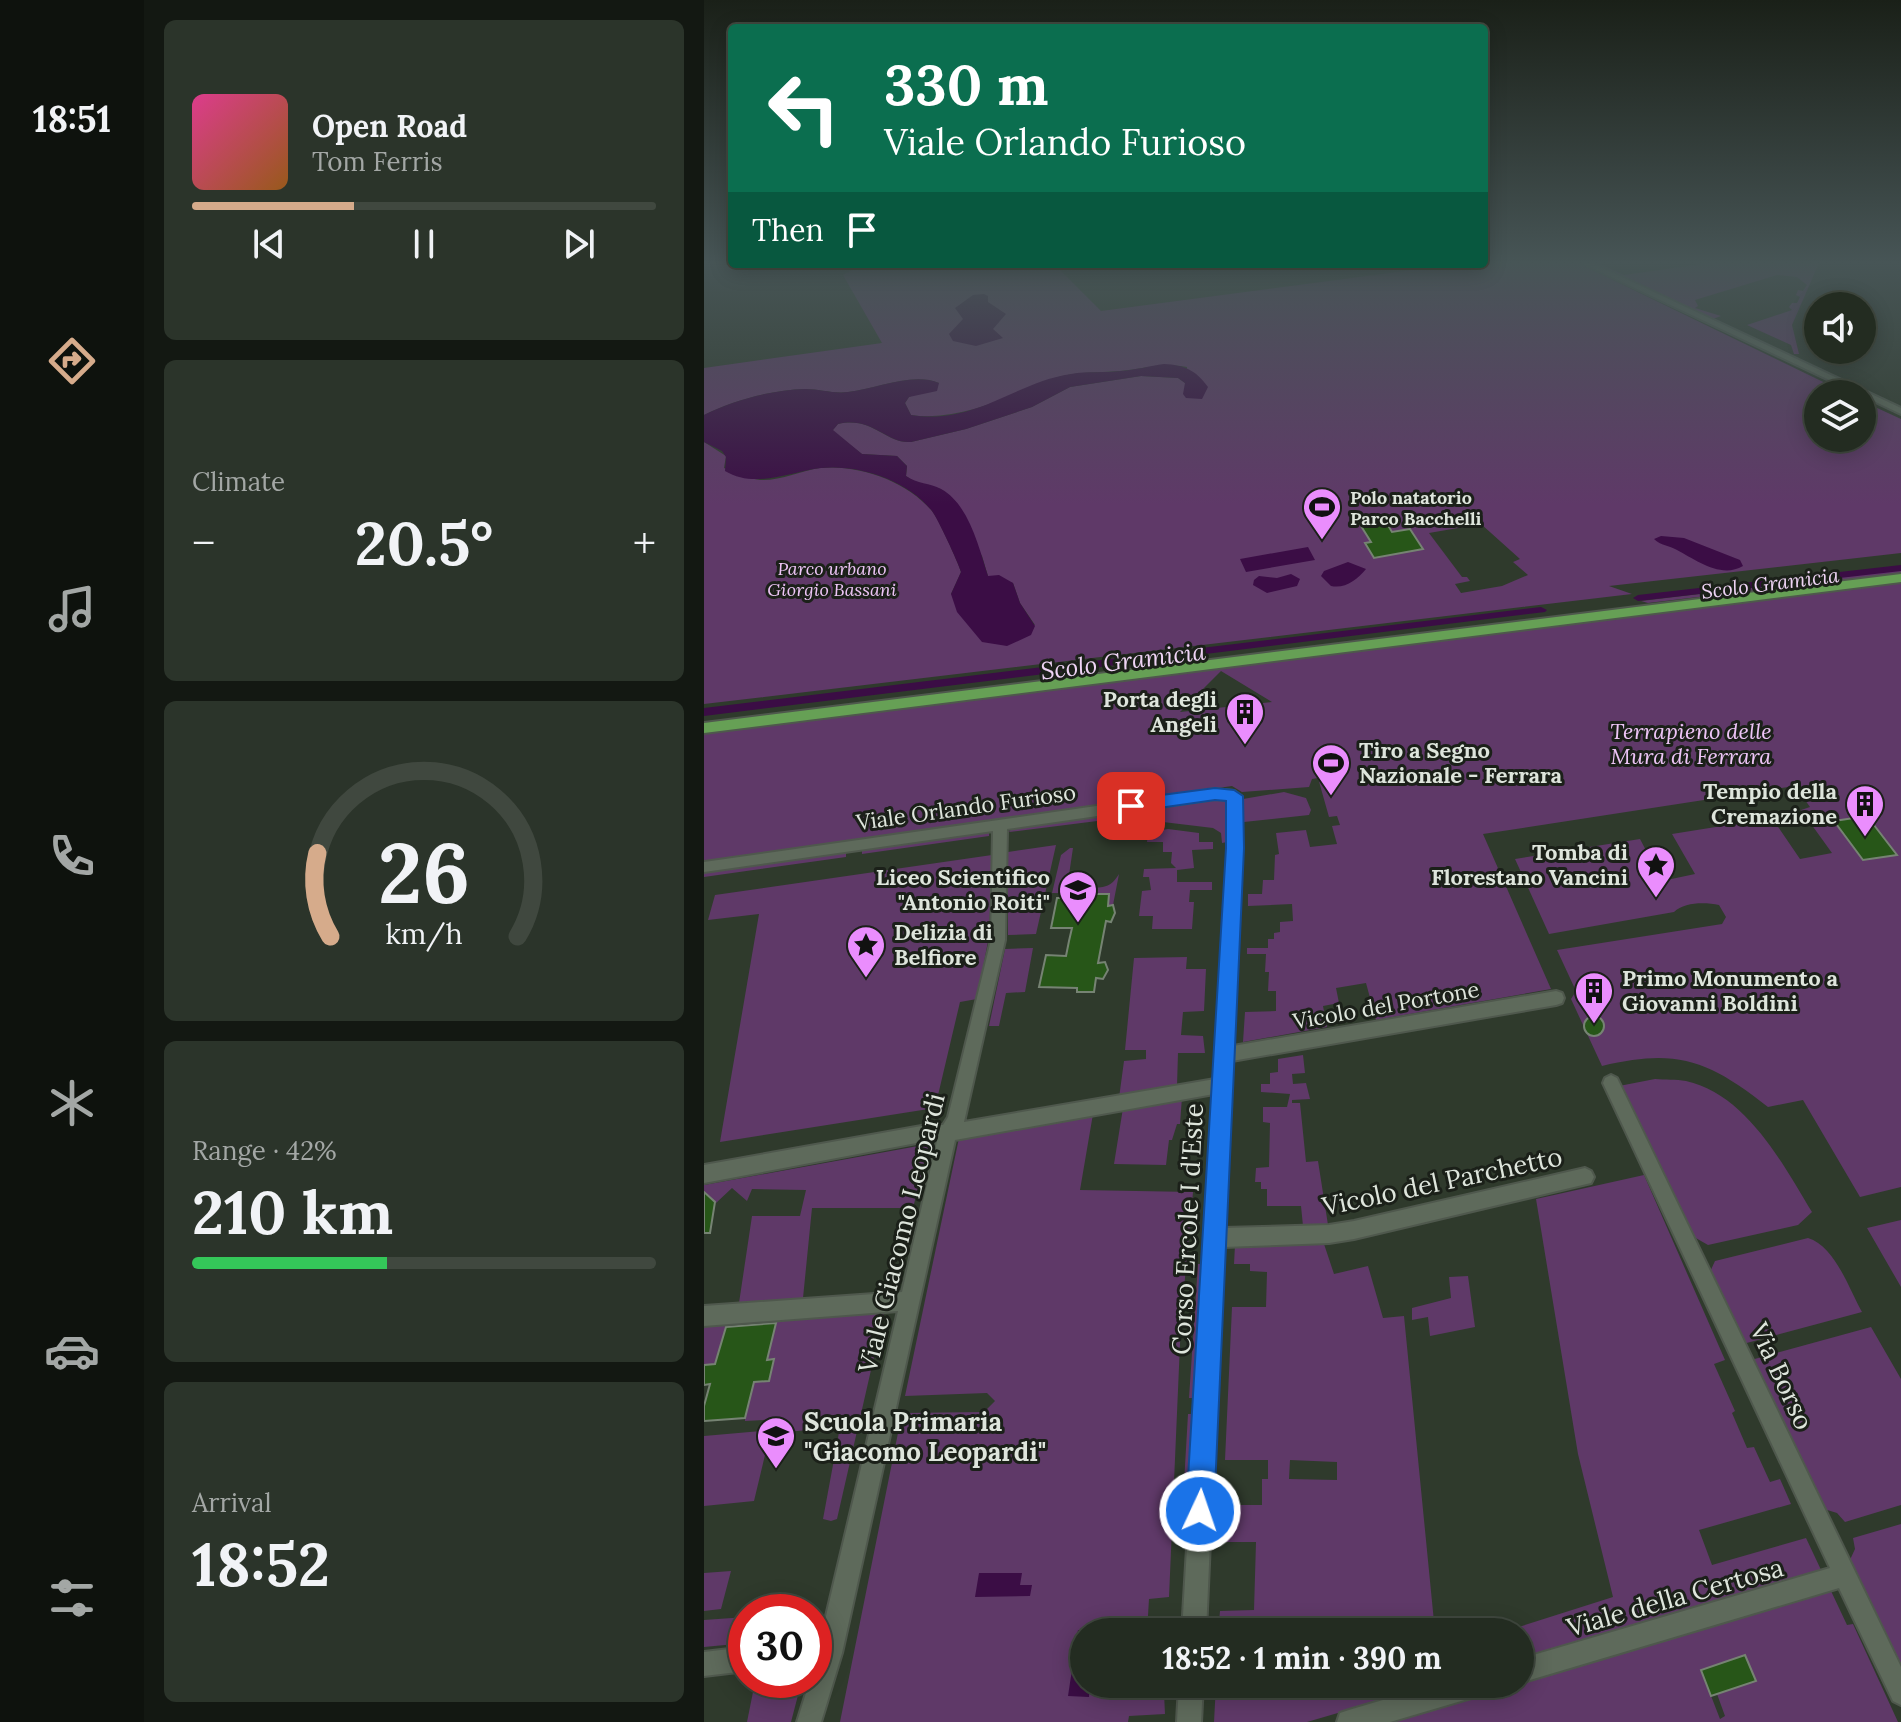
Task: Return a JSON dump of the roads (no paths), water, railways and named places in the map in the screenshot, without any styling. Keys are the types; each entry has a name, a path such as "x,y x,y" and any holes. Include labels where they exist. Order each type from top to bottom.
{"main road":[{"path":"704,728 1901,578"},
{"path":"704,721 840,705 895,702"}],"street":[{"path":"1757,343 1901,411"},
{"name":"Viale Orlando Furioso","path":"704,867 1215,794 1235,804"},
{"name":"Corso Ercole I d'Este","path":"1195,1618 1235,804"},
{"name":"Viale Giacomo Leopardi","path":"832,1613 998,940 1000,824"},
{"name":"Vicolo del Portone","path":"1224,1055 1556,998"},
{"name":"Via Borso","path":"1611,1083 1901,1693"},
{"path":"704,1174 927,1133 948,1133 1223,1085"},
{"name":"Vicolo del Parchetto","path":"1214,1238 1329,1234 1354,1230 1585,1177"},
{"path":"704,1316 909,1301"},
{"name":"Viale della Certosa","path":"1534,1667 1845,1575"},
{"path":"704,1664 728,1661"},
{"name":"Viale Giacomo Leopardi","path":"809,1722 814,1698"},
{"path":"1189,1722 1190,1698"},
{"path":"1349,1722 1430,1698"}],"waterway":[{"name":"Scolo Gramicia","path":"1638,598 1901,568"},
{"name":"Scolo Gramicia","path":"704,712 1541,610"}],"place":[{"name":"Polo natatorio Parco Bacchelli","path":"1322,541"},
{"name":"Porta degli Angeli","path":"1245,746"},
{"name":"Tiro a Segno Nazionale - Ferrara","path":"1331,797"},
{"name":"Tempio della Cremazione","path":"1865,838"},
{"name":"Tomba di Florestano Vancini","path":"1656,899"},
{"name":"Liceo Scientifico \"Antonio Roiti\"","path":"1078,924"},
{"name":"Delizia di Belfiore","path":"866,979"},
{"name":"Primo Monumento a Giovanni Boldini","path":"1594,1025"},
{"name":"Scuola Primaria \"Giacomo Leopardi\"","path":"776,1470"}],"park label":[{"name":"Parco urbano Giorgio Bassani","path":"832,578"},
{"name":"Terrapieno delle Mura di Ferrara","path":"1691,744"}]}
